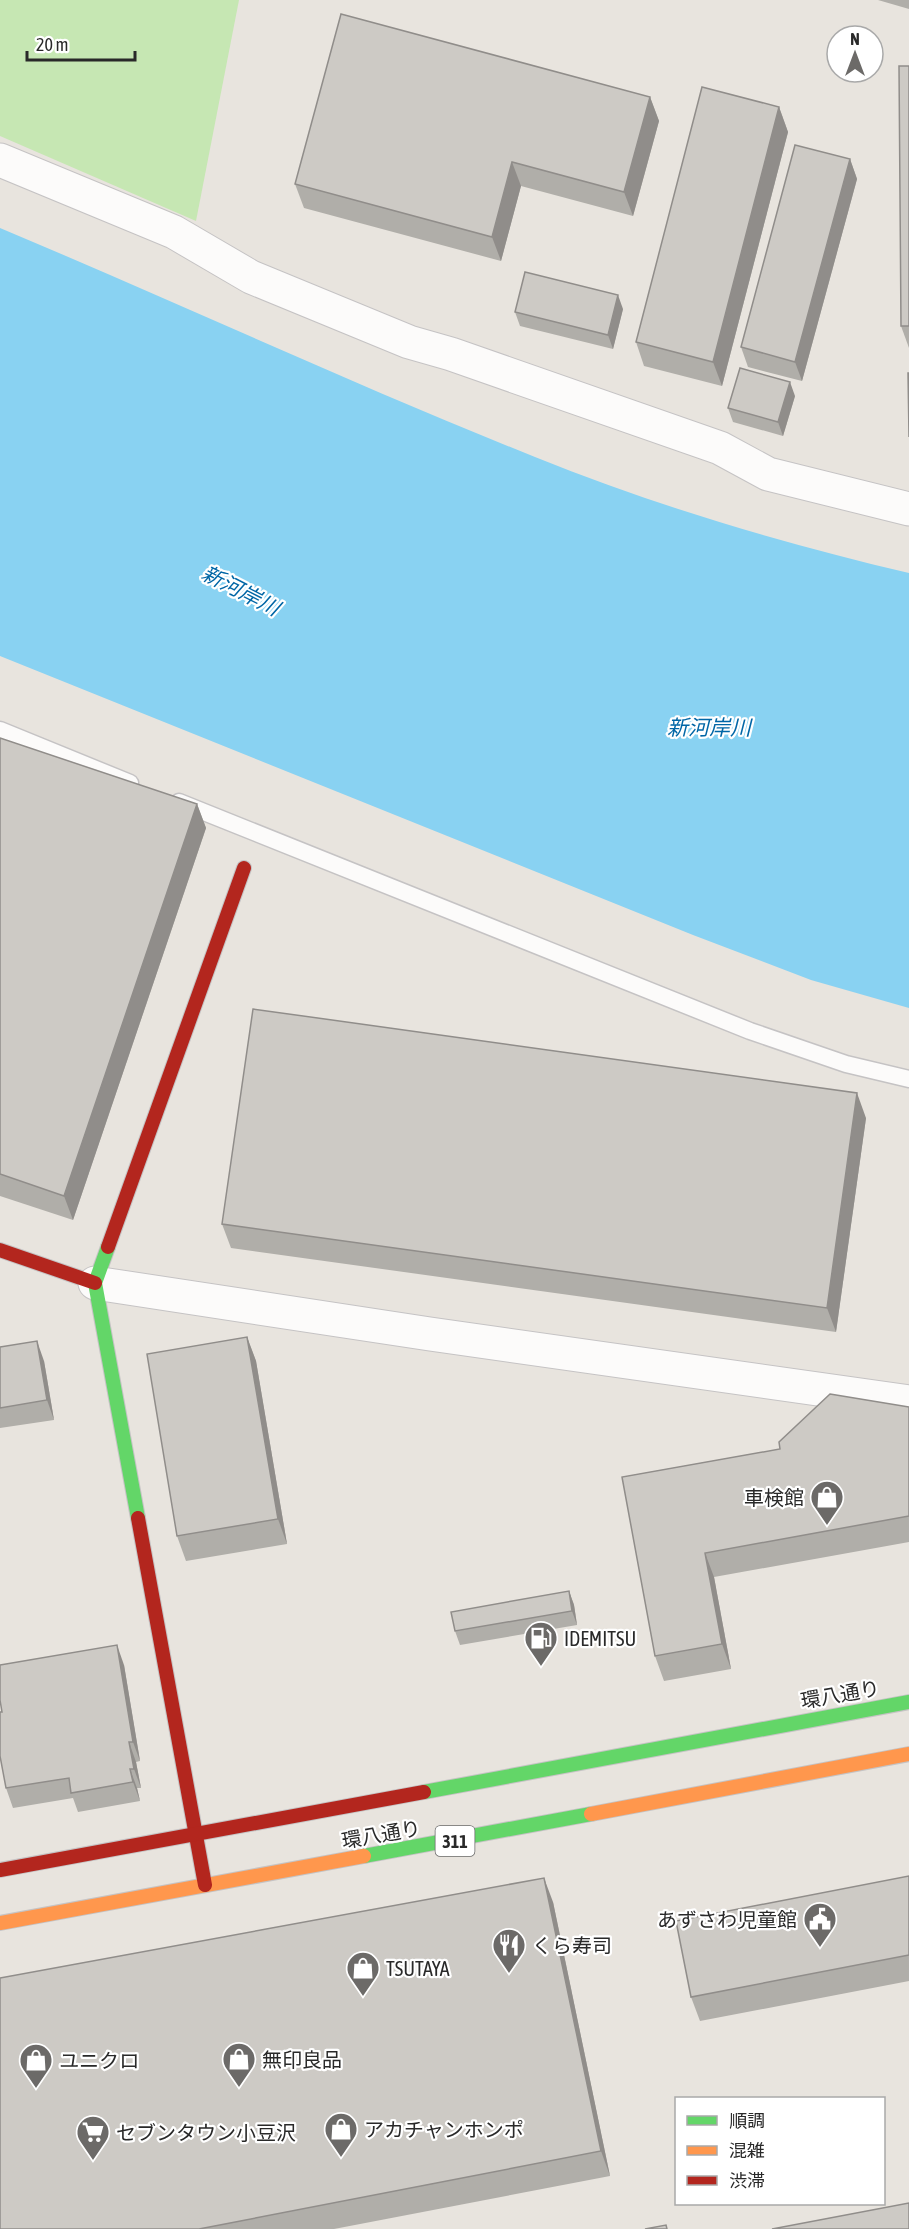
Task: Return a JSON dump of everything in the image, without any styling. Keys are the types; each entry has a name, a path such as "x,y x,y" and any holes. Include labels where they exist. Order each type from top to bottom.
{"main road":[{"path":"205,1885 95,1283 244,868"},
{"path":"0,1250 95,1283"},
{"name":"環八通り","path":"0,1870 909,1702"},
{"name":"環八通り","path":"0,1923 442,1843 909,1754"}],"street":[{"path":"0,160 174,232 251,277 409,342 451,354 720,448 768,474 909,509"},
{"path":"95,1283 430,1334 909,1402"}],"lane":[{"path":"0,730 140,787"},
{"path":"162,795 750,1031 846,1064 909,1079"}],"green space":[{"path":"0,0 239,0 196,221 0,136"}],"water":[{"name":"新河岸川","path":"0,228 468,430 581,475 720,522 909,573 909,1008 811,980 693,935 0,656"}],"building":[{"path":"341,14 650,97 624,192 512,162 492,237 295,184"},
{"path":"899,66 909,66 909,326 901,326"},
{"path":"702,87 779,107 713,362 636,342"},
{"path":"795,145 850,159 795,362 741,347"},
{"path":"525,272 618,295 608,335 515,312"},
{"path":"740,368 790,382 778,422 728,408"},
{"path":"908,373 909,373 909,437"},
{"path":"0,738 197,804 64,1196 0,1174"},
{"path":"253,1009 857,1093 827,1308 222,1224"},
{"path":"247,1337 278,1519 177,1536 147,1354"},
{"path":"37,1341 47,1400 0,1408 0,1347"},
{"path":"830,1394 909,1407 909,1516 705,1553 722,1644 655,1656 622,1477 780,1449 779,1442"},
{"path":"569,1591 572,1611 455,1631 451,1612"},
{"path":"117,1645 133,1742 129,1742 134,1769 130,1769 133,1782 71,1793 69,1778 6,1788 0,1756 0,1712 2,1712 0,1665"},
{"path":"909,1876 909,1955 691,1997 676,1921"},
{"path":"544,1878 601,2151 199,2229 0,2229 0,1978"},
{"path":"909,2203 909,2229 772,2229"},
{"path":"666,2225 667,2229 645,2229"}],"traffic: fast":[{"path":"108,1247 95,1283 138,1518"},
{"path":"424,1792 909,1702"},
{"path":"364,1856 591,1814"}],"traffic: slow":[{"path":"591,1814 909,1754"},
{"path":"0,1923 364,1856"}],"traffic: jam":[{"path":"108,1247 244,868"},
{"path":"0,1250 95,1283"},
{"path":"138,1518 205,1885"},
{"path":"0,1870 424,1792"}],"place":[{"name":"車検館","path":"827,1526"},
{"name":"IDEMITSU","path":"541,1667"},
{"name":"あずさわ児童館","path":"820,1948"},
{"name":"くら寿司","path":"509,1974"},
{"name":"TSUTAYA","path":"363,1997"},
{"name":"無印良品","path":"239,2088"},
{"name":"ユニクロ","path":"36,2089"},
{"name":"アカチャンホンポ","path":"341,2158"},
{"name":"セブンタウン小豆沢","path":"93,2161"}]}
